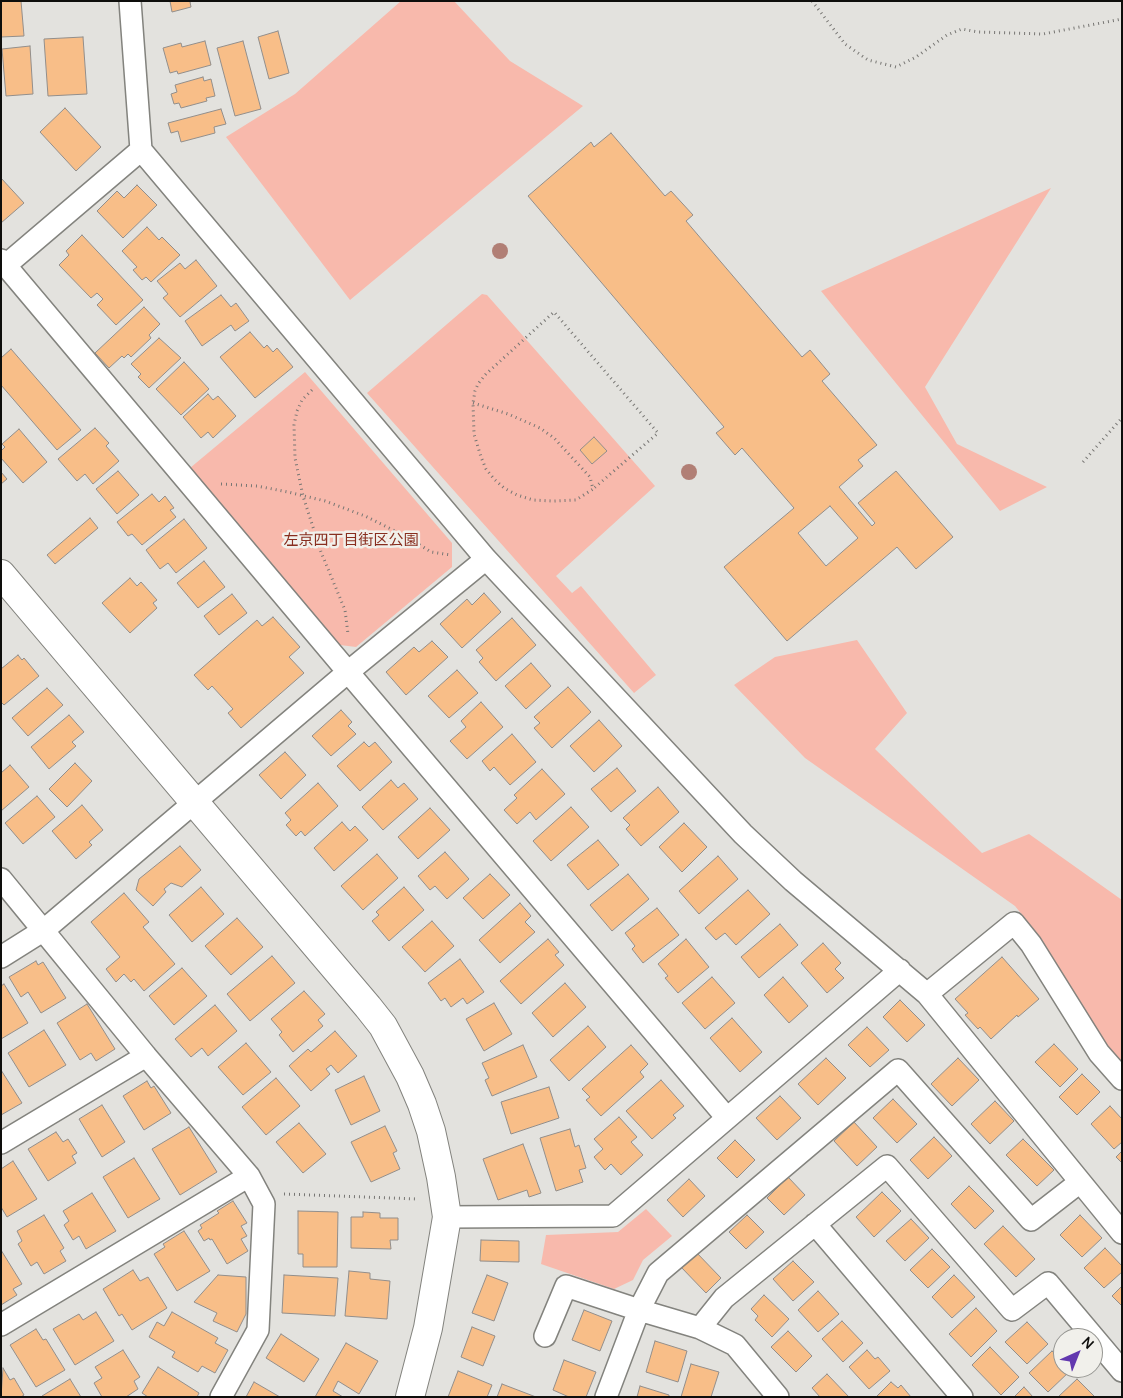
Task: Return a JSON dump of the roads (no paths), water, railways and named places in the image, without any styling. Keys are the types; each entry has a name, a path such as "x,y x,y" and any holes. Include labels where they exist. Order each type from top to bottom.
{"street":[{"path":"130,1 140,150 486,559 743,834 793,881 928,994 1122,1233"},
{"path":"140,150 4,262 348,672 727,1118"},
{"path":"1,956 44,930 348,672 486,559"},
{"path":"1,574 196,802 383,1026 410,1076 431,1132 447,1217 428,1328 410,1397"},
{"path":"1,879 254,1184 264,1204 258,1330 221,1397"},
{"path":"928,994 1014,923 1031,944 1099,1053 1122,1079"},
{"path":"447,1217 613,1216 900,970"},
{"path":"1,1143 146,1056"},
{"path":"606,1397 639,1310 658,1273 898,1070 1031,1220 1080,1182"},
{"path":"700,1328 724,1298 887,1166 1012,1310 1048,1283 1122,1371"},
{"path":"1,1325 254,1184"},
{"path":"815,1224 962,1397"},
{"path":"545,1336 566,1286 700,1328 735,1345 778,1397"}],"park label":[{"name":"左京四丁目街区公園","path":"351,541"}]}
